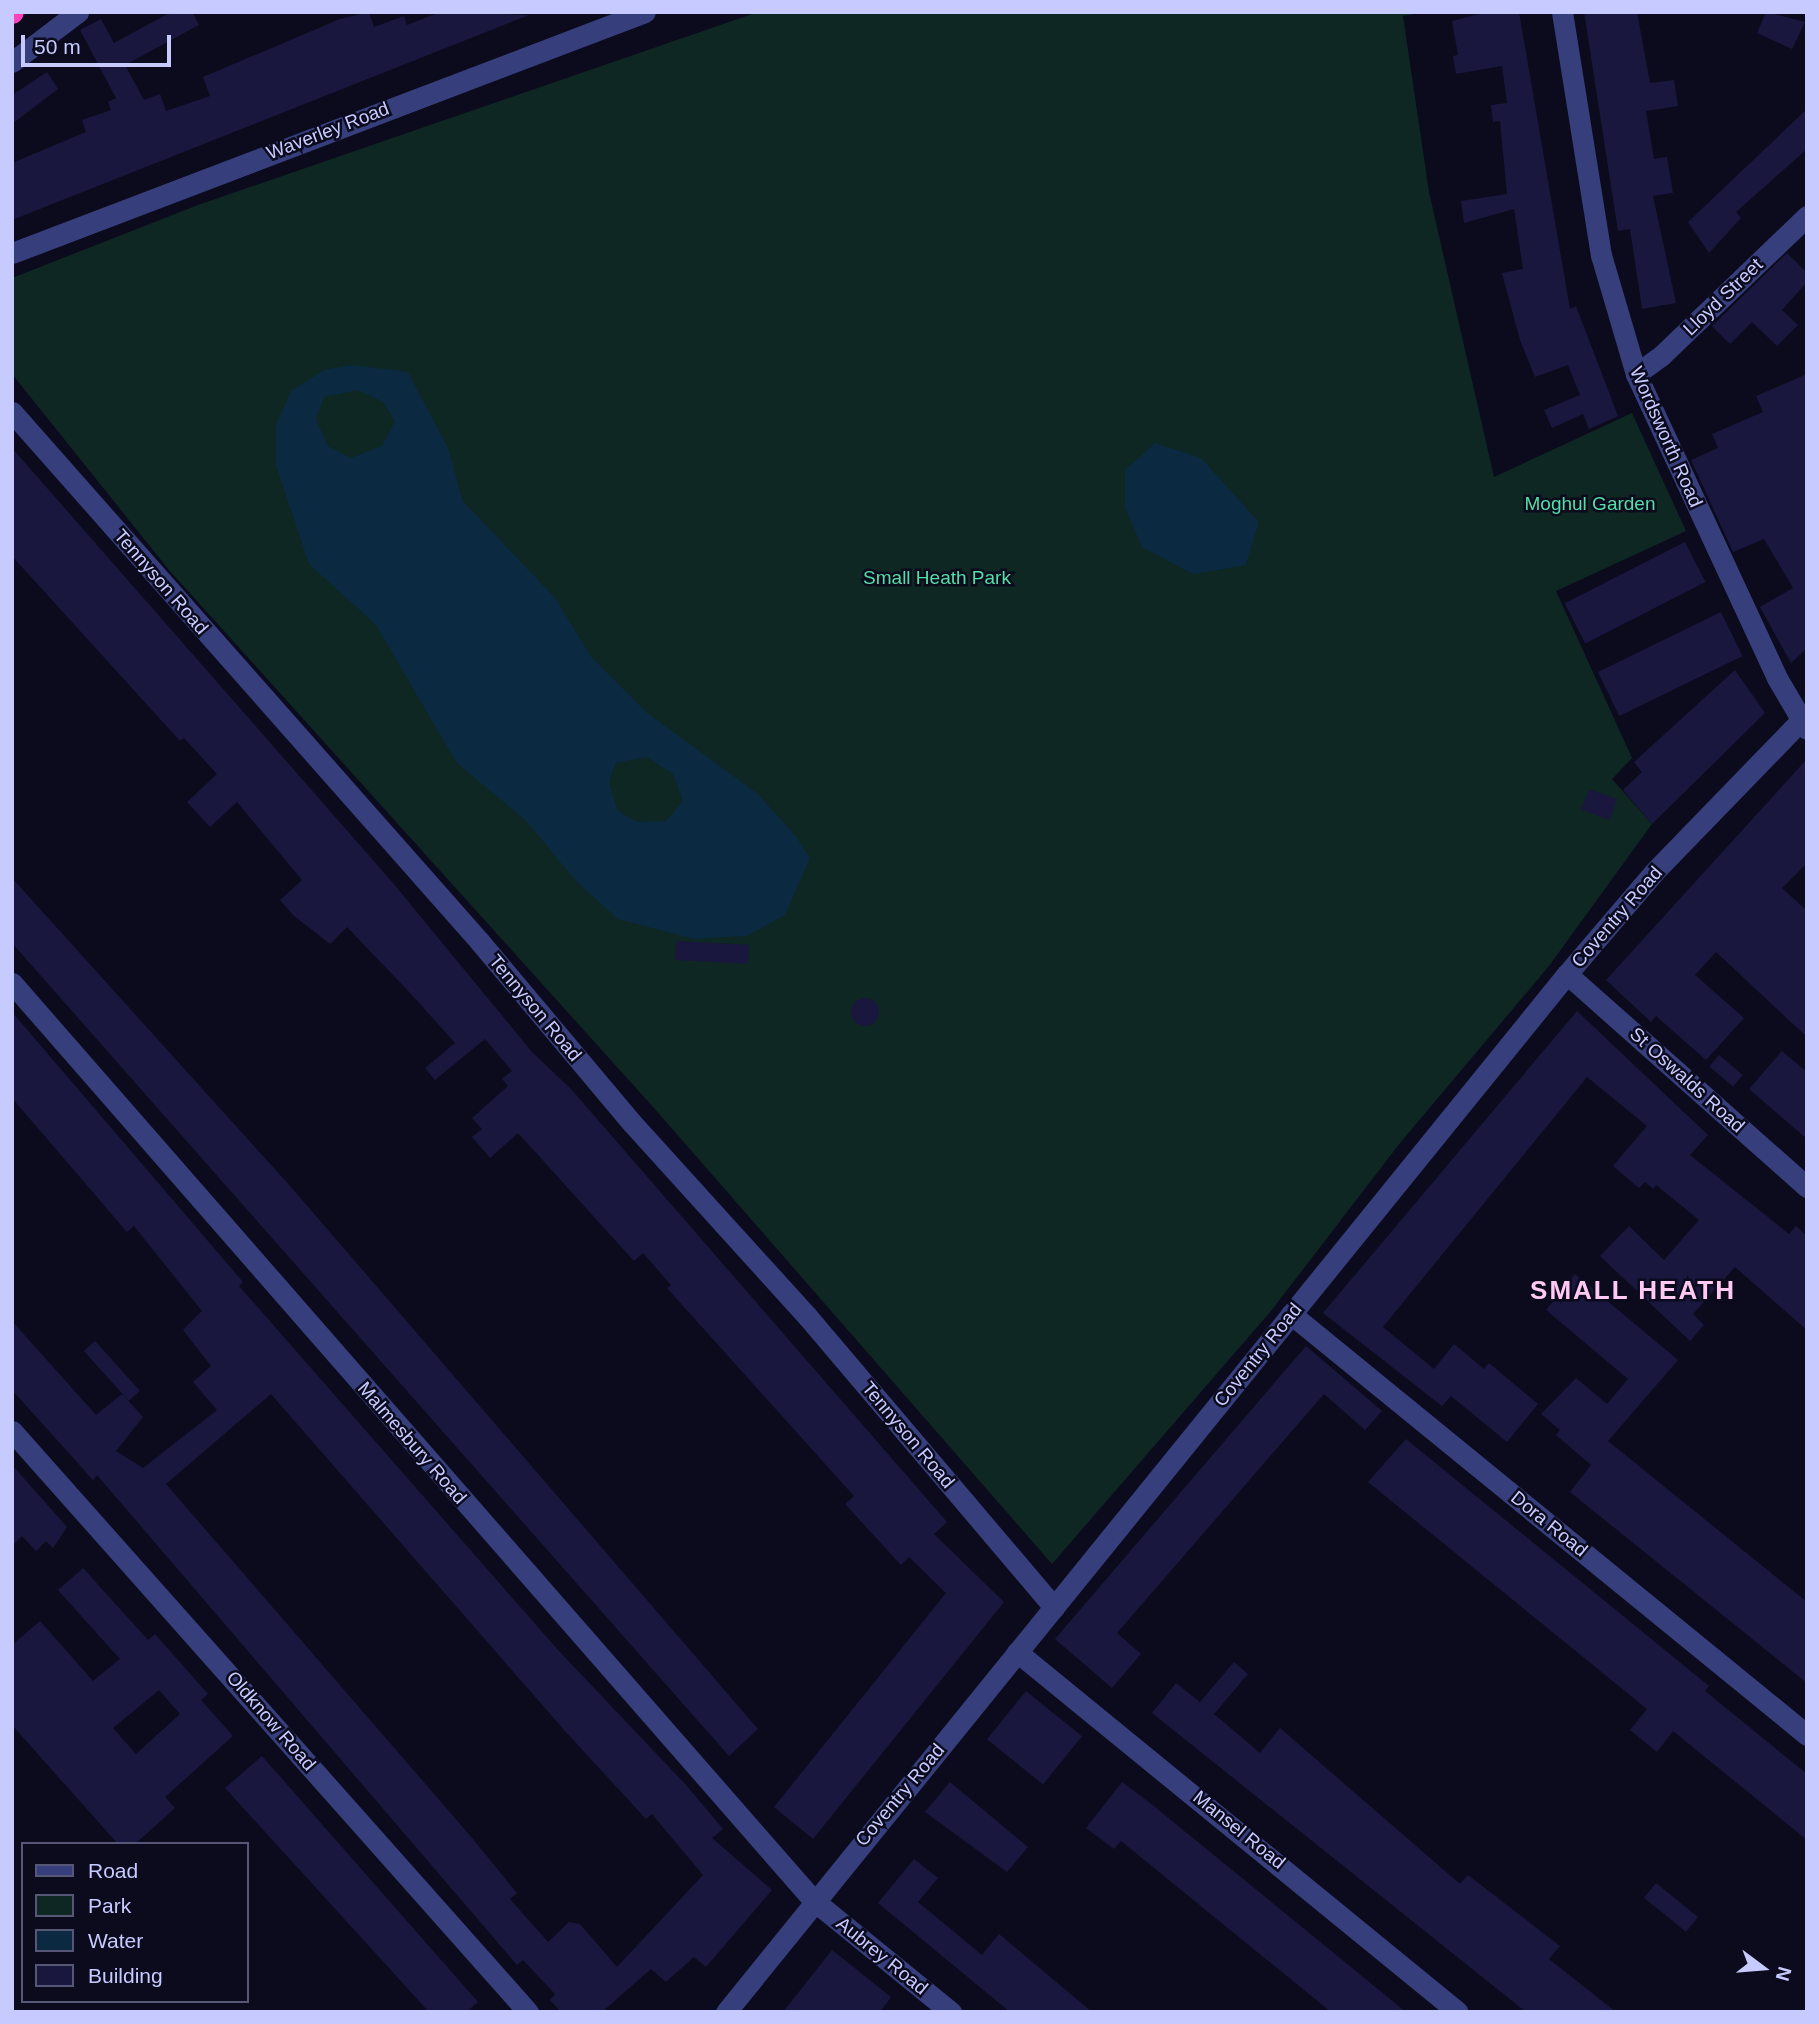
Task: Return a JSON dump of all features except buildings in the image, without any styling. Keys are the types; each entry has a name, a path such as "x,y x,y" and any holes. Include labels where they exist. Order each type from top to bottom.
{"street":[{"path":"12,62 78,12"},
{"name":"Waverley Road","path":"12,253 645,12"},
{"name":"Wordsworth Road","path":"1562,12 1601,255 1636,374 1804,722"},
{"name":"Lloyd Street","path":"1636,374 1662,355 1807,216"},
{"name":"Tennyson Road","path":"12,412 807,1316 1054,1607"},
{"name":"Coventry Road","path":"726,2012 813,1900 1567,974 1654,872 1804,722"},
{"name":"St Oswalds Road","path":"1567,974 1807,1186"},
{"name":"Malmesbury Road","path":"12,983 813,1900"},
{"name":"Dora Road","path":"1291,1314 1807,1735"},
{"name":"Oldknow Road","path":"12,1431 527,2012"},
{"name":"Mansel Road","path":"1017,1652 1458,2012"},
{"name":"Aubrey Road","path":"813,1900 951,2012"}],"green space":[{"name":"Small Heath Park","path":"758,12 1427,12 1403,16 1429,192 1494,477 1632,413 1686,531 1556,591 1632,758 1612,779 1652,824 1549,966 1400,1143 1271,1311 1052,1564 654,1108 169,570 12,374 12,278 198,205"}],"water":[{"path":"352,365 408,372 448,448 463,501 556,599 591,657 646,712 758,794 795,835 810,858 785,915 747,936 694,939 618,919 577,882 526,821 456,762 376,625 309,564 276,466 276,425 291,391 324,370","holes":["358,390 383,402 395,421 382,446 351,458 328,446 316,419 324,397","647,757 673,774 683,801 666,821 636,822 617,810 609,781 616,763"]},
{"path":"1155,443 1201,458 1259,522 1246,565 1193,574 1142,547 1125,508 1125,470"}],"district":[{"name":"SMALL HEATH","path":"1633,1291"}],"park label":[{"name":"Moghul Garden","path":"1590,504"}]}
